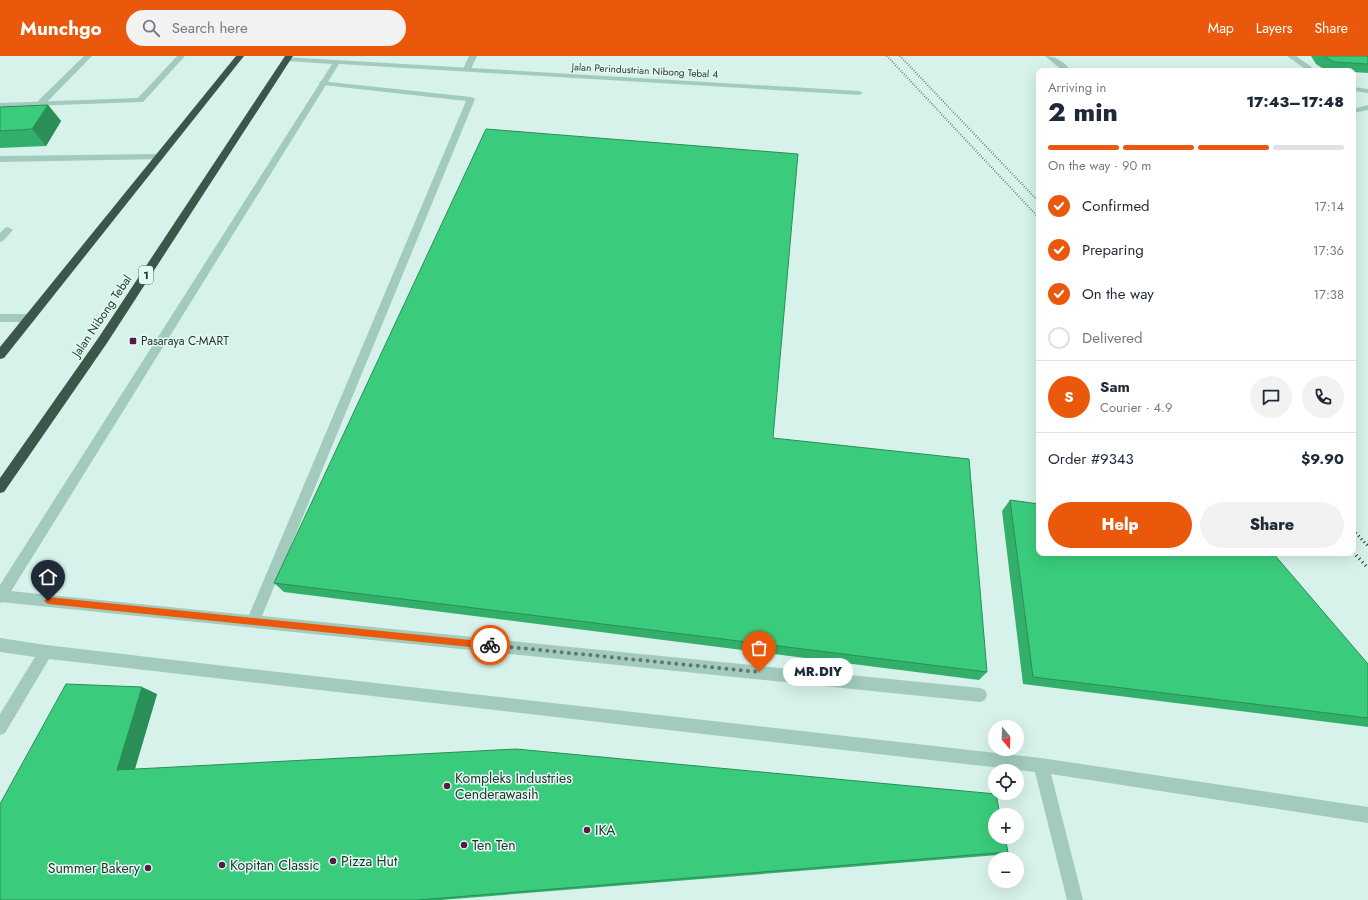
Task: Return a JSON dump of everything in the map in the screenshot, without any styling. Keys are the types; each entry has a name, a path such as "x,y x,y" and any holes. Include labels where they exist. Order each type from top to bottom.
{"highway":[{"path":"0,355 240,56"},
{"name":"Jalan Nibong Tebal","path":"0,488 103,340 290,57"}],"street":[{"path":"41,103 88,56"},
{"path":"0,105 140,100 181,56"},
{"path":"467,69 473,56"},
{"path":"1049,56 1065,68"},
{"path":"1291,56 1309,68"},
{"name":"Jalan Perindustrian Nibong Tebal 4","path":"290,57 337,62 859,93"},
{"path":"337,62 0,596 980,695"},
{"path":"253,621 471,99 323,83"},
{"path":"1356,89 1366,91 1368,99"},
{"path":"1356,111 1368,107"},
{"path":"0,159 159,157"},
{"path":"0,239 8,230"},
{"path":"0,318 30,318"},
{"path":"0,645 46,652 1041,765 1368,815"},
{"path":"0,728 46,652"},
{"path":"1041,765 1075,900"}],"building":[{"path":"1324,56 1368,56 1368,64 1334,62"},
{"path":"48,105 32,129 0,131 0,107"},
{"path":"486,129 798,154 773,438 969,459 987,672 274,583"},
{"path":"1010,500 1036,504 1036,556 1276,556 1368,664 1368,718 1033,677"},
{"name":"Kompleks Industries Cenderawasih","path":"66,684 142,687 117,770 516,749 988,793 988,800 997,800 999,808 988,808 988,844 1006,844 1008,852 988,852 988,854 418,900 0,900 0,804"}],"railway":[{"path":"887,56 1036,215"},
{"path":"900,56 1036,199"},
{"path":"1356,533 1368,546"},
{"path":"1356,555 1368,568"}],"way so far":[{"path":"490,645 759,672"}],"place":[{"name":"Pasaraya C-MART","path":"133,341"},
{"name":"MR.DIY","path":"759,672"},
{"name":"Kompleks Industries Cenderawasih","path":"447,786"},
{"name":"IKA","path":"587,830"},
{"name":"Ten Ten","path":"464,845"},
{"name":"Pizza Hut","path":"333,861"},
{"name":"Kopitan Classic","path":"222,865"},
{"name":"Summer Bakery","path":"148,868"}],"route":[{"path":"48,601 490,645"}]}
